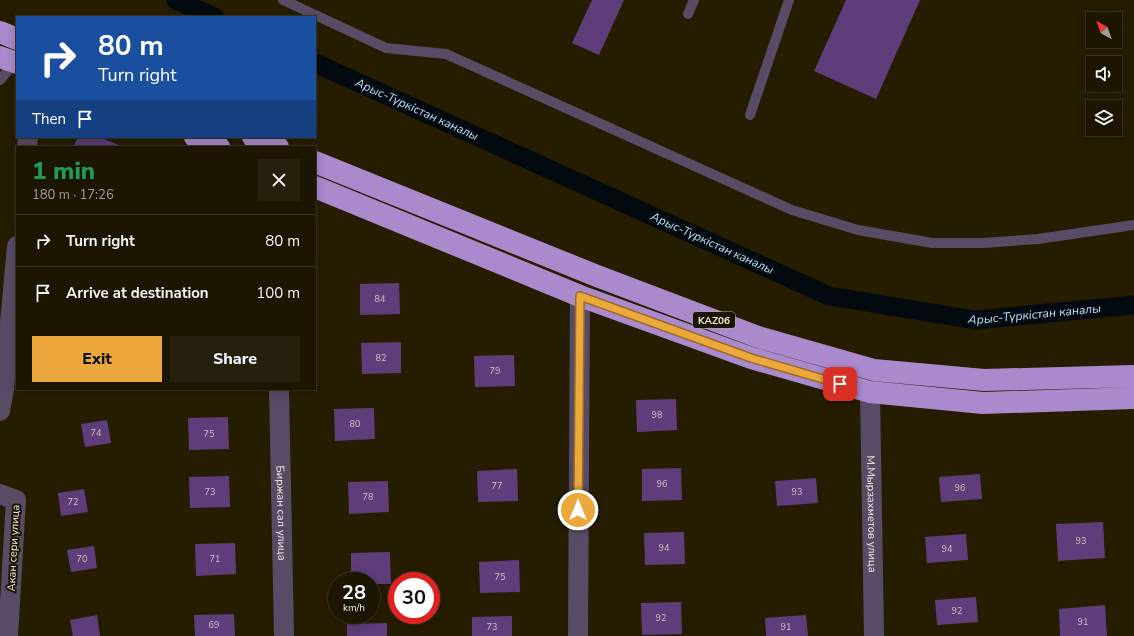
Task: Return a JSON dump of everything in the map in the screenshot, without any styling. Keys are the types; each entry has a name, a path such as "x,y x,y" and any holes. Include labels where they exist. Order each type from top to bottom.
{"highway":[{"path":"0,32 16,39"},
{"path":"197,138 217,146"},
{"path":"256,138 276,146"},
{"name":"KАZ06","path":"316,162 597,276 758,337 874,370 984,380 1134,376"},
{"name":"KАZ06","path":"316,187 580,296 751,358 870,392 983,403 1134,398"}],"street":[{"path":"0,411 4,389 16,257"},
{"path":"578,636 580,296"},
{"name":"Биржан сал улица","path":"279,390 284,636"},
{"name":"М.Мырзахметов улица","path":"870,392 874,636"},
{"name":"Акан сери улица","path":"0,494 16,500 7,636"},
{"name":"Акан сери улица","path":"0,628 3,629 7,636"}],"lane":[{"path":"283,0 386,48 446,54 792,210 858,230 932,243 983,243 1038,239 1134,224"},
{"path":"688,14 694,0"},
{"path":"750,116 789,0"},
{"path":"0,80 11,61"}],"building":[{"path":"592,0 624,0 599,55 572,43"},
{"path":"846,0 920,0 876,99 814,71"},
{"path":"78,138 102,138 122,146 74,146"},
{"path":"399,283 400,314 360,315 360,284"},
{"path":"401,342 401,373 362,374 361,343"},
{"path":"514,355 515,386 475,387 474,356"},
{"path":"676,399 677,430 637,432 636,400"},
{"path":"374,408 375,439 335,441 334,409"},
{"path":"228,417 229,449 189,450 188,418"},
{"path":"107,420 111,443 85,447 81,424"},
{"path":"681,468 682,500 642,501 642,469"},
{"path":"517,469 518,501 478,502 477,471"},
{"path":"980,474 982,499 941,502 939,477"},
{"path":"229,476 230,507 190,508 189,477"},
{"path":"816,478 818,503 777,506 775,481"},
{"path":"388,481 389,512 349,514 348,482"},
{"path":"84,489 88,512 61,516 58,493"},
{"path":"1103,522 1105,558 1058,561 1056,524"},
{"path":"684,532 685,564 645,565 644,533"},
{"path":"966,534 968,560 927,563 925,537"},
{"path":"235,543 236,574 196,576 195,544"},
{"path":"94,546 97,568 71,572 67,550"},
{"path":"390,552 391,572 388,572 388,584 380,584 380,572 351,572 351,553"},
{"path":"519,560 520,592 480,593 479,562"},
{"path":"976,597 978,622 937,625 935,600"},
{"path":"681,602 682,634 642,635 641,603"},
{"path":"1105,605 1107,636 1060,636 1059,609"},
{"path":"234,614 235,636 195,636 194,615"},
{"path":"97,615 100,636 73,636 70,620"},
{"path":"806,615 808,636 766,636 765,618"},
{"path":"512,616 512,636 472,636 472,617"},
{"path":"387,623 387,636 347,636 347,624"}],"waterway":[{"name":"Арыс-Түркістан каналы","path":"176,0 212,16"},
{"name":"Арыс-Түркістан каналы","path":"316,63 829,296 975,320 1134,305"}],"route":[{"path":"578,510 580,296 751,358 840,384"}]}
